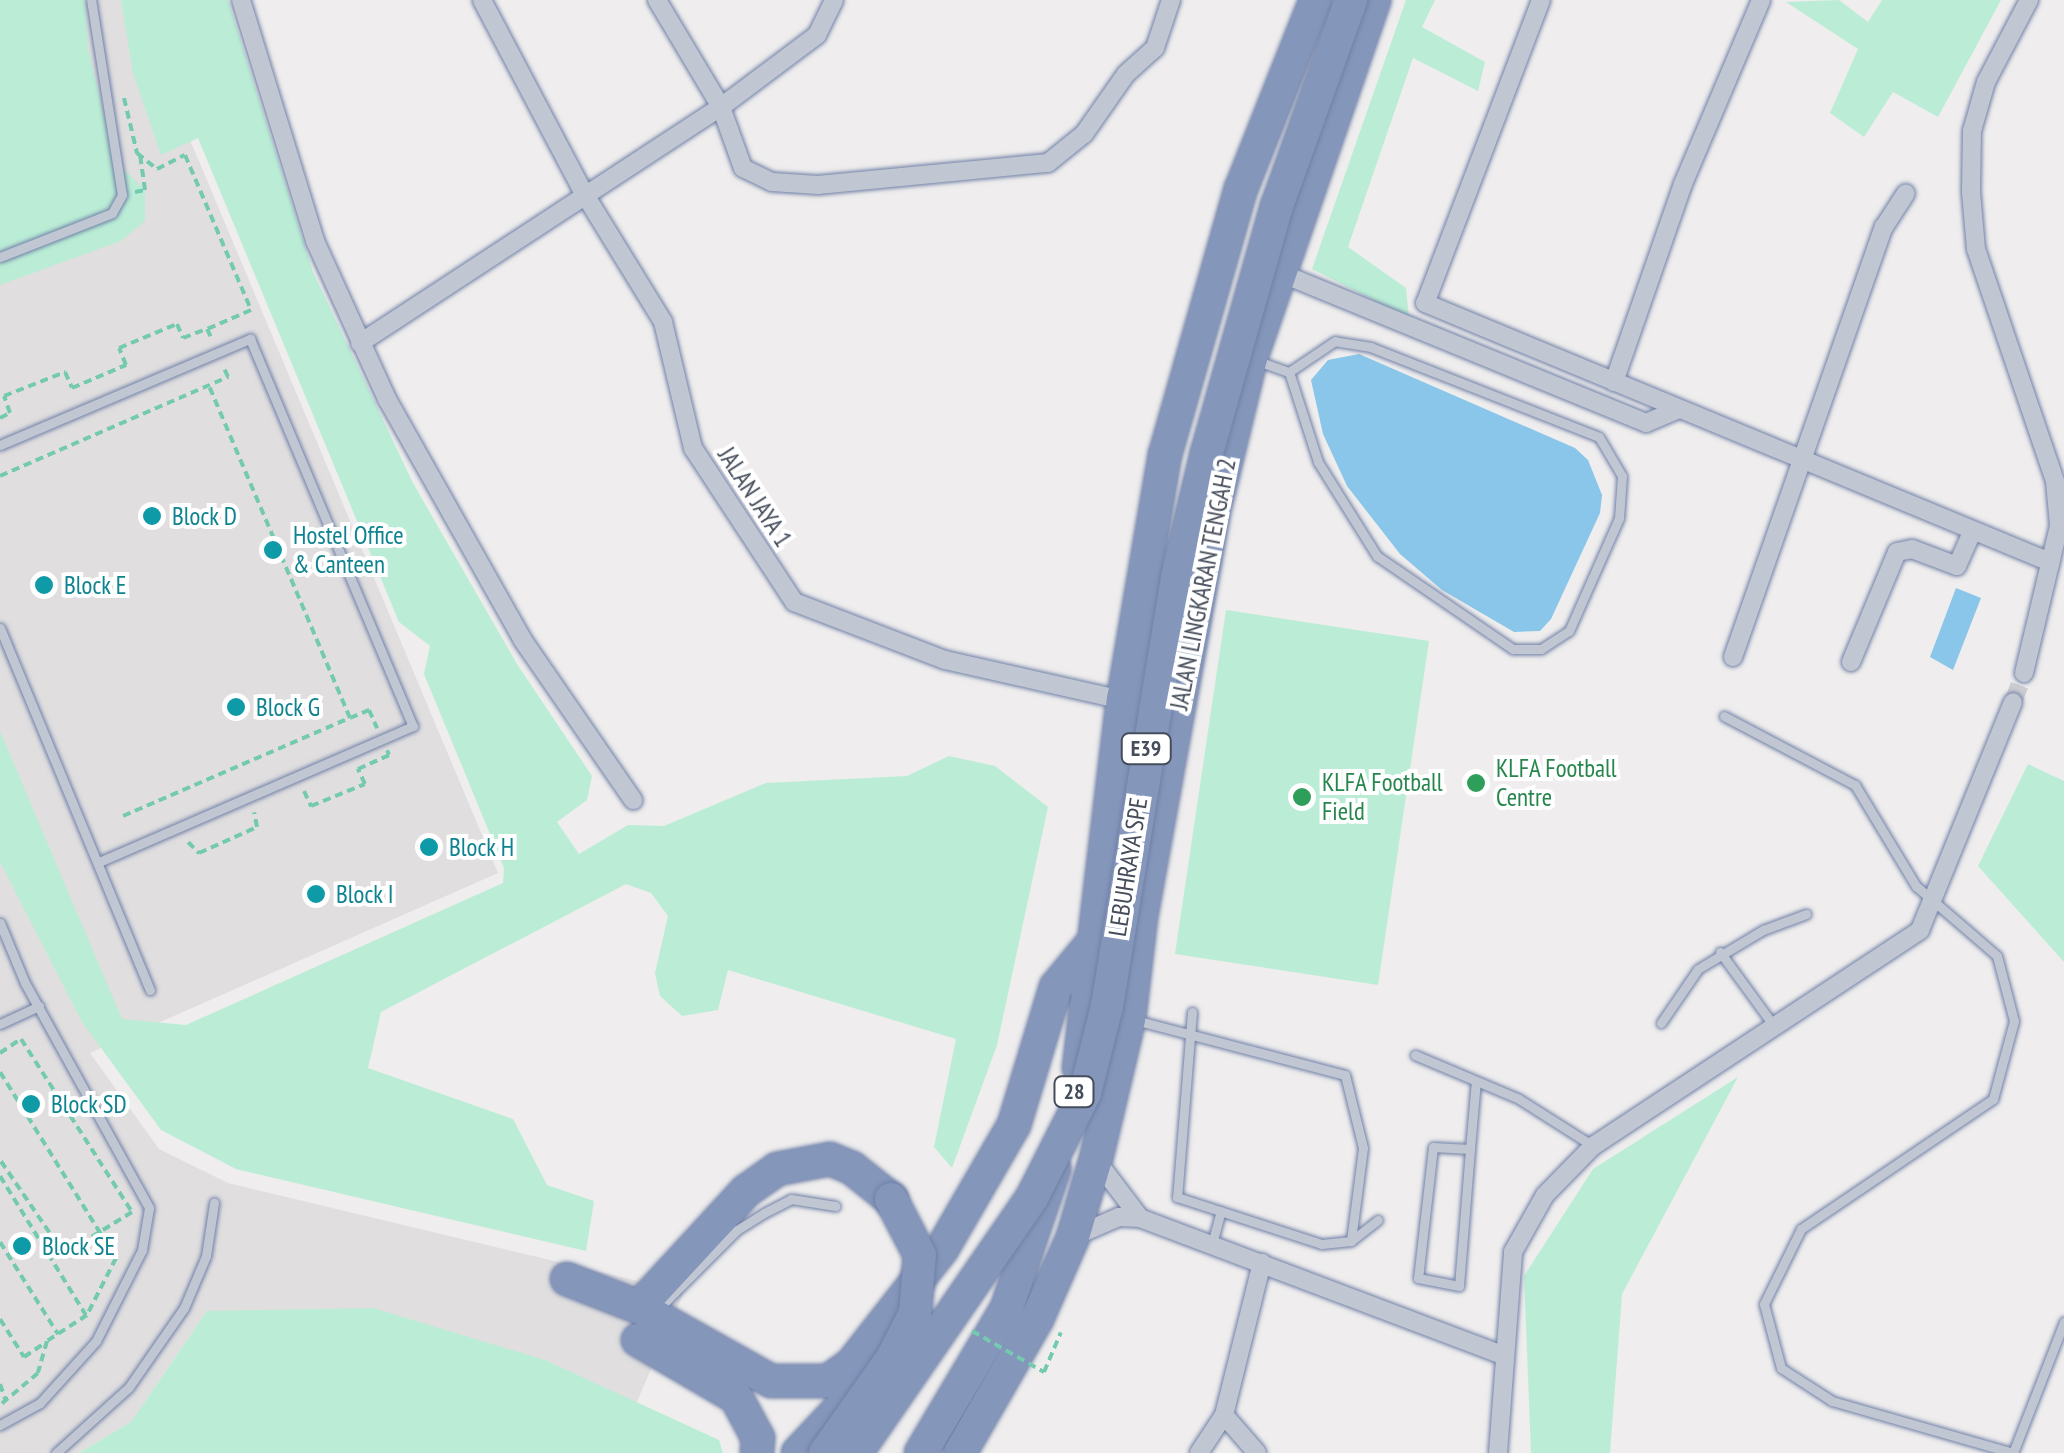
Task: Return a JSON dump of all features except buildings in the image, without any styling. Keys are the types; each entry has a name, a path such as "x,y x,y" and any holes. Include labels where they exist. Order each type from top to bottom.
{"highway":[{"name":"28","path":"921,1453 984,1355 1038,1230 1075,1089 1123,700 1166,455 1242,189 1316,0"},
{"name":"LEBUHRAYA SPE","path":"856,1453 1032,1198 1085,1093 1107,1006 1185,542 1276,206 1351,0"},
{"name":"JALAN LINGKARAN TENGAH 2","path":"960,1453 1011,1372 1073,1237 1096,1159 1130,1019 1140,917 1210,534 1251,358 1374,0"},
{"path":"798,1453 878,1367 952,1263 1014,1125 1056,987 1094,941"},
{"path":"567,1279 643,1321 772,1381 828,1381 851,1365 942,1249 1014,1125"},
{"path":"643,1321 746,1191 777,1169 830,1160 852,1168 892,1199 920,1255 915,1313 892,1358 824,1453"},
{"path":"643,1321 736,1397 758,1438 757,1453"}],"street":[{"path":"241,0 316,241 360,343 452,524 634,800"},
{"name":"JALAN JAYA 1","path":"482,0 585,195 663,322 693,448 794,602 945,660 1123,700"},
{"path":"657,0 722,107 743,168 772,182 818,185 1048,163 1084,134 1126,74 1155,48 1171,0"},
{"path":"360,343 722,107 817,35 834,0"},
{"path":"1540,0 1425,304 2050,562"},
{"path":"1614,382 1683,184 1760,0"},
{"path":"2024,673 2059,526 2055,481 1976,249 1971,192 1972,131 1986,82 2029,0"},
{"path":"1733,656 1808,460 1884,227 1906,193"},
{"path":"1278,272 1646,423 1679,408"},
{"path":"1851,662 1897,552 1912,549 1957,566 1973,530"},
{"path":"1498,1453 1513,1252 1526,1224 1593,1146 1920,930 1934,905 2013,702"},
{"path":"1096,1159 1140,1218"},
{"path":"1073,1237 1119,1217 1140,1218 1503,1355"},
{"path":"1199,1453 1224,1415 1262,1263"},
{"path":"1224,1415 1257,1453"}],"lane":[{"path":"0,257 112,213 122,195 91,0"},
{"path":"0,445 250,339 413,726 98,862"},
{"path":"1335,341 1371,347 1599,438 1622,476 1618,518 1569,631 1541,650 1513,649 1377,556 1318,462 1288,372 1335,341"},
{"path":"1251,358 1288,372"},
{"path":"0,628 150,990"},
{"path":"1724,716 1855,785 1934,905 1982,937 1997,956 2014,1022 2006,1066 1993,1099 1801,1229 1764,1304 1782,1368 1832,1401 2013,1453 2064,1322"},
{"path":"1661,1024 1674,997 1720,952 1806,914"},
{"path":"0,923 39,1006 150,1208 142,1250 96,1341 40,1403 0,1425"},
{"path":"1720,952 1774,1026"},
{"path":"0,1024 39,1006"},
{"path":"1192,1012 1177,1197 1322,1244 1351,1242 1378,1220"},
{"path":"1130,1019 1346,1075 1363,1148 1351,1242"},
{"path":"1415,1055 1476,1081 1593,1146"},
{"path":"1470,1149 1433,1147 1418,1278 1459,1286 1476,1081"},
{"path":"643,1321 737,1230 764,1213 791,1199 835,1206"},
{"path":"56,1453 129,1387 174,1323 206,1256 214,1203"},
{"path":"1212,1244 1221,1211"}],"path":[{"path":"123,96 137,153 157,169 186,155 251,310 207,329"},
{"path":"209,386 350,718"},
{"path":"123,816 369,710 389,755 358,769 365,784 311,806 304,790 286,798"},
{"path":"176,847 192,840 198,854 257,827 252,813 270,806"},
{"path":"0,1054 22,1039 132,1212 64,1254 1,1164"},
{"path":"0,1072 116,1258 86,1315 24,1356 0,1318"},
{"path":"0,1176 86,1315"},
{"path":"0,1242 58,1334"},
{"path":"0,1405 38,1373 46,1342 86,1315"},
{"path":"961,1326 1044,1372 1061,1332"},
{"path":"0,1384 7,1403"}],"shaded area":[{"path":"0,0 142,0 180,116 498,873 90,1053 159,1149 228,1183 684,1292 636,1404 545,1360 207,1311 131,1422 79,1453 0,1453"}],"green space":[{"path":"0,0 85,0 88,48 115,161 145,190 145,221 121,241 0,285"},
{"path":"121,0 228,0 313,272 413,483 517,664 592,776 587,800 557,822 579,854 628,825 664,826 766,783 907,776 949,756 995,766 1048,807 997,1045 952,1168 934,1147 956,1039 728,970 718,1010 682,1016 660,996 655,973 668,916 651,893 626,884 381,1012 368,1068 513,1119 547,1185 594,1201 586,1251 236,1169 161,1130 82,1022 0,862 0,731 122,1019 186,1025 503,883 504,868 424,674 430,646 399,622 198,138 161,155 133,73"},
{"path":"1406,0 1435,0 1422,27 1485,62 1478,91 1413,58 1348,247 1406,288 1409,318 1312,269"},
{"path":"1839,0 1868,22 1882,0 2001,0 1938,117 1893,92 1864,137 1830,113 1858,49 1786,2"},
{"name":"KLFA Football Field","path":"1226,610 1429,641 1378,985 1175,954"},
{"path":"2028,764 2064,781 2064,962 1978,866"},
{"path":"1738,1077 1622,1294 1610,1453 1531,1453 1524,1276 1593,1169"},
{"path":"373,1308 545,1360 719,1440 723,1453 79,1453 131,1422 207,1311"}],"water":[{"path":"1359,354 1575,448 1588,460 1602,495 1600,513 1551,619 1540,631 1514,632 1442,590 1400,554 1347,486 1323,434 1311,380 1328,360"},
{"path":"1956,588 1981,598 1953,670 1930,657"}],"tunnel":[{"path":"2013,702 2024,673"}],"place":[{"name":"Block D","path":"152,516"},
{"name":"Hostel Office & Canteen","path":"273,550"},
{"name":"Block E","path":"44,585"},
{"name":"Block G","path":"236,707"},
{"name":"KLFA Football Centre","path":"1476,783"},
{"name":"KLFA Football Field","path":"1302,797"},
{"name":"Block H","path":"429,847"},
{"name":"Block I","path":"316,894"},
{"name":"Block SD","path":"31,1104"},
{"name":"Block SE","path":"22,1246"}]}
